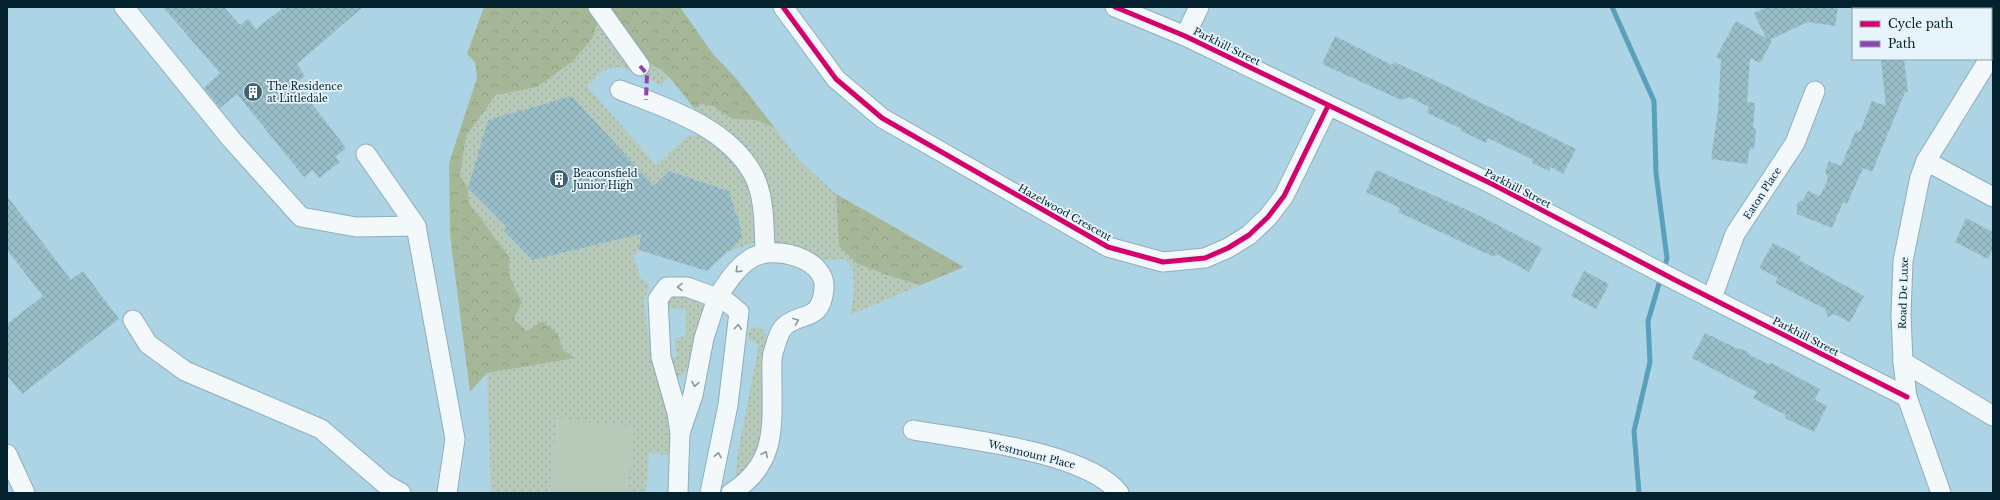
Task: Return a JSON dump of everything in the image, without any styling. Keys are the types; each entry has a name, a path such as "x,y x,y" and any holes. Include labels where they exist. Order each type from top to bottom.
{"street":[{"path":"124,7 231,139 301,217 356,227 416,226"},
{"path":"598,7 640,66"},
{"name":"Hazelwood Crescent","path":"783,7 836,79 882,118 1108,247 1163,262 1205,258 1228,248 1249,235 1268,217 1284,196 1328,106"},
{"name":"Parkhill Street","path":"1115,7 1185,36 1494,185 1677,281 1907,397"},
{"name":"Parkhill Street","path":"1185,36 1199,7"},
{"name":"Road De Luxe","path":"1941,493 1907,397 1903,362 1901,315 1903,261 1920,177 1926,161 1989,60"},
{"path":"620,90 685,117 730,145 753,174 759,191 764,222 765,252"},
{"name":"Eaton Place","path":"1712,298 1735,234 1795,142 1815,91"},
{"path":"366,154 416,226 455,439 447,493"},
{"path":"1926,161 1993,197"},
{"path":"680,433 693,395 704,338 717,298 734,273 750,258 765,252 787,254 806,259 819,271 824,287 821,302 812,315 784,326 778,337 773,355 773,422 769,446 758,469 741,487 731,493"},
{"path":"678,493 680,433 677,413 661,357 658,299 666,287 687,287 726,302 739,312 728,404 710,493"},
{"path":"133,320 148,344 185,370 321,429 385,484 401,493"},
{"path":"1903,362 1993,416"},
{"name":"Westmount Place","path":"913,430 1015,448 1078,464 1112,483 1119,493"},
{"path":"7,454 25,493"}],"green space":[{"path":"484,7 591,7 599,19 592,39 573,61 537,87 496,95 466,136 460,175 468,189 469,203 510,258 510,275 522,302 514,319 527,331 542,321 558,334 563,350 575,358 487,373 470,392 450,235 449,163 477,78 475,62 467,54"},
{"path":"604,7 680,7 713,54 735,77 775,128 756,120 732,119 713,106 699,104 695,109 666,74 644,62"},
{"path":"599,20 644,62 653,64 668,77 661,86 634,71 611,68 601,72 587,86 656,165 688,136 700,135 710,140 730,155 745,174 754,217 756,242 730,251 742,237 738,216 736,215 729,191 669,171 654,186 572,96 488,120 468,189 507,227 503,231 531,260 641,234 639,250 634,257 634,262 637,263 639,277 649,284 648,291 644,298 647,330 670,403 670,455 649,453 646,493 627,493 634,427 557,419 549,493 491,493 487,373 574,358 563,350 558,334 527,332 514,319 522,302 510,275 510,258 469,203 460,175 466,136 496,95 537,87 573,61 592,39"},
{"path":"699,104 713,106 732,119 756,120 775,128 800,161 836,194 839,246 858,264 890,276 921,285 850,315 854,294 853,269 845,259 824,260 809,252 773,244 774,231 772,204 769,190 759,165 742,144 695,109"},
{"path":"836,194 964,267 921,285 890,276 858,264 839,246"},
{"path":"673,296 698,296 708,305 691,369 688,368 683,376 677,378 669,359 677,356 674,339 686,336 686,309 668,309 668,302"},
{"path":"758,327 763,330 767,336 766,432 753,465 736,478 737,458 759,344 749,340 748,334 751,328"},
{"path":"557,418 635,427 627,493 549,493"}],"building":[{"name":"The Residence at Littledale","path":"163,7 224,7 240,25 248,19 256,29 284,7 363,7 297,64 305,76 296,83 346,148 335,157 340,162 319,178 313,170 304,177 237,94 220,108 204,88 220,73"},
{"path":"1766,7 1838,7 1835,26 1808,22 1769,40 1772,41 1760,63 1750,58 1747,102 1755,103 1753,128 1756,129 1754,149 1750,148 1747,164 1711,159 1718,110 1721,60 1716,57 1736,21 1766,38 1754,13"},
{"path":"1335,36 1392,65 1394,62 1434,80 1576,149 1563,174 1551,167 1549,171 1532,163 1533,160 1488,138 1486,143 1461,131 1462,129 1427,113 1429,107 1409,97 1401,100 1322,64"},
{"path":"1881,60 1904,60 1908,92 1905,92 1872,172 1863,168 1847,204 1843,202 1832,228 1797,214 1797,203 1803,200 1808,191 1820,196 1828,179 1825,171 1829,161 1841,166 1856,130 1860,132 1872,101 1886,106"},
{"name":"Beaconsfield Junior High","path":"572,96 654,186 669,171 729,191 736,215 738,216 742,237 730,251 728,251 707,271 639,250 641,234 532,260 503,230 507,227 468,188 488,120"},
{"path":"1376,170 1474,213 1542,248 1529,272 1496,254 1494,257 1398,212 1400,208 1366,192"},
{"path":"7,196 71,280 83,271 119,319 22,394 7,375 7,324 43,296 7,250"},
{"path":"1966,218 1993,232 1993,249 1988,259 1955,242"},
{"path":"1773,243 1801,257 1799,260 1864,296 1850,322 1834,314 1828,317 1825,309 1775,283 1778,278 1759,268"},
{"path":"1584,271 1609,284 1596,309 1571,296"},
{"path":"1705,333 1738,349 1748,352 1748,354 1770,365 1771,363 1820,389 1815,400 1827,406 1814,432 1785,418 1786,415 1753,398 1757,392 1692,358"}],"waterway":[{"path":"1612,7 1654,101 1656,173 1667,258 1664,270"},
{"path":"1639,493 1634,431 1650,362 1648,321 1661,277"}],"marked path":[{"path":"640,66 647,74 646,100"}],"cycle path":[{"path":"783,7 836,79 882,118 1108,247 1163,262 1205,258 1228,248 1249,235 1268,217 1284,196 1328,106"},
{"path":"1115,7 1185,36 1494,185 1677,281 1907,397"}],"place":[{"name":"The Residence at Littledale","path":"253,92"},
{"name":"Beaconsfield Junior High","path":"559,179"}]}
